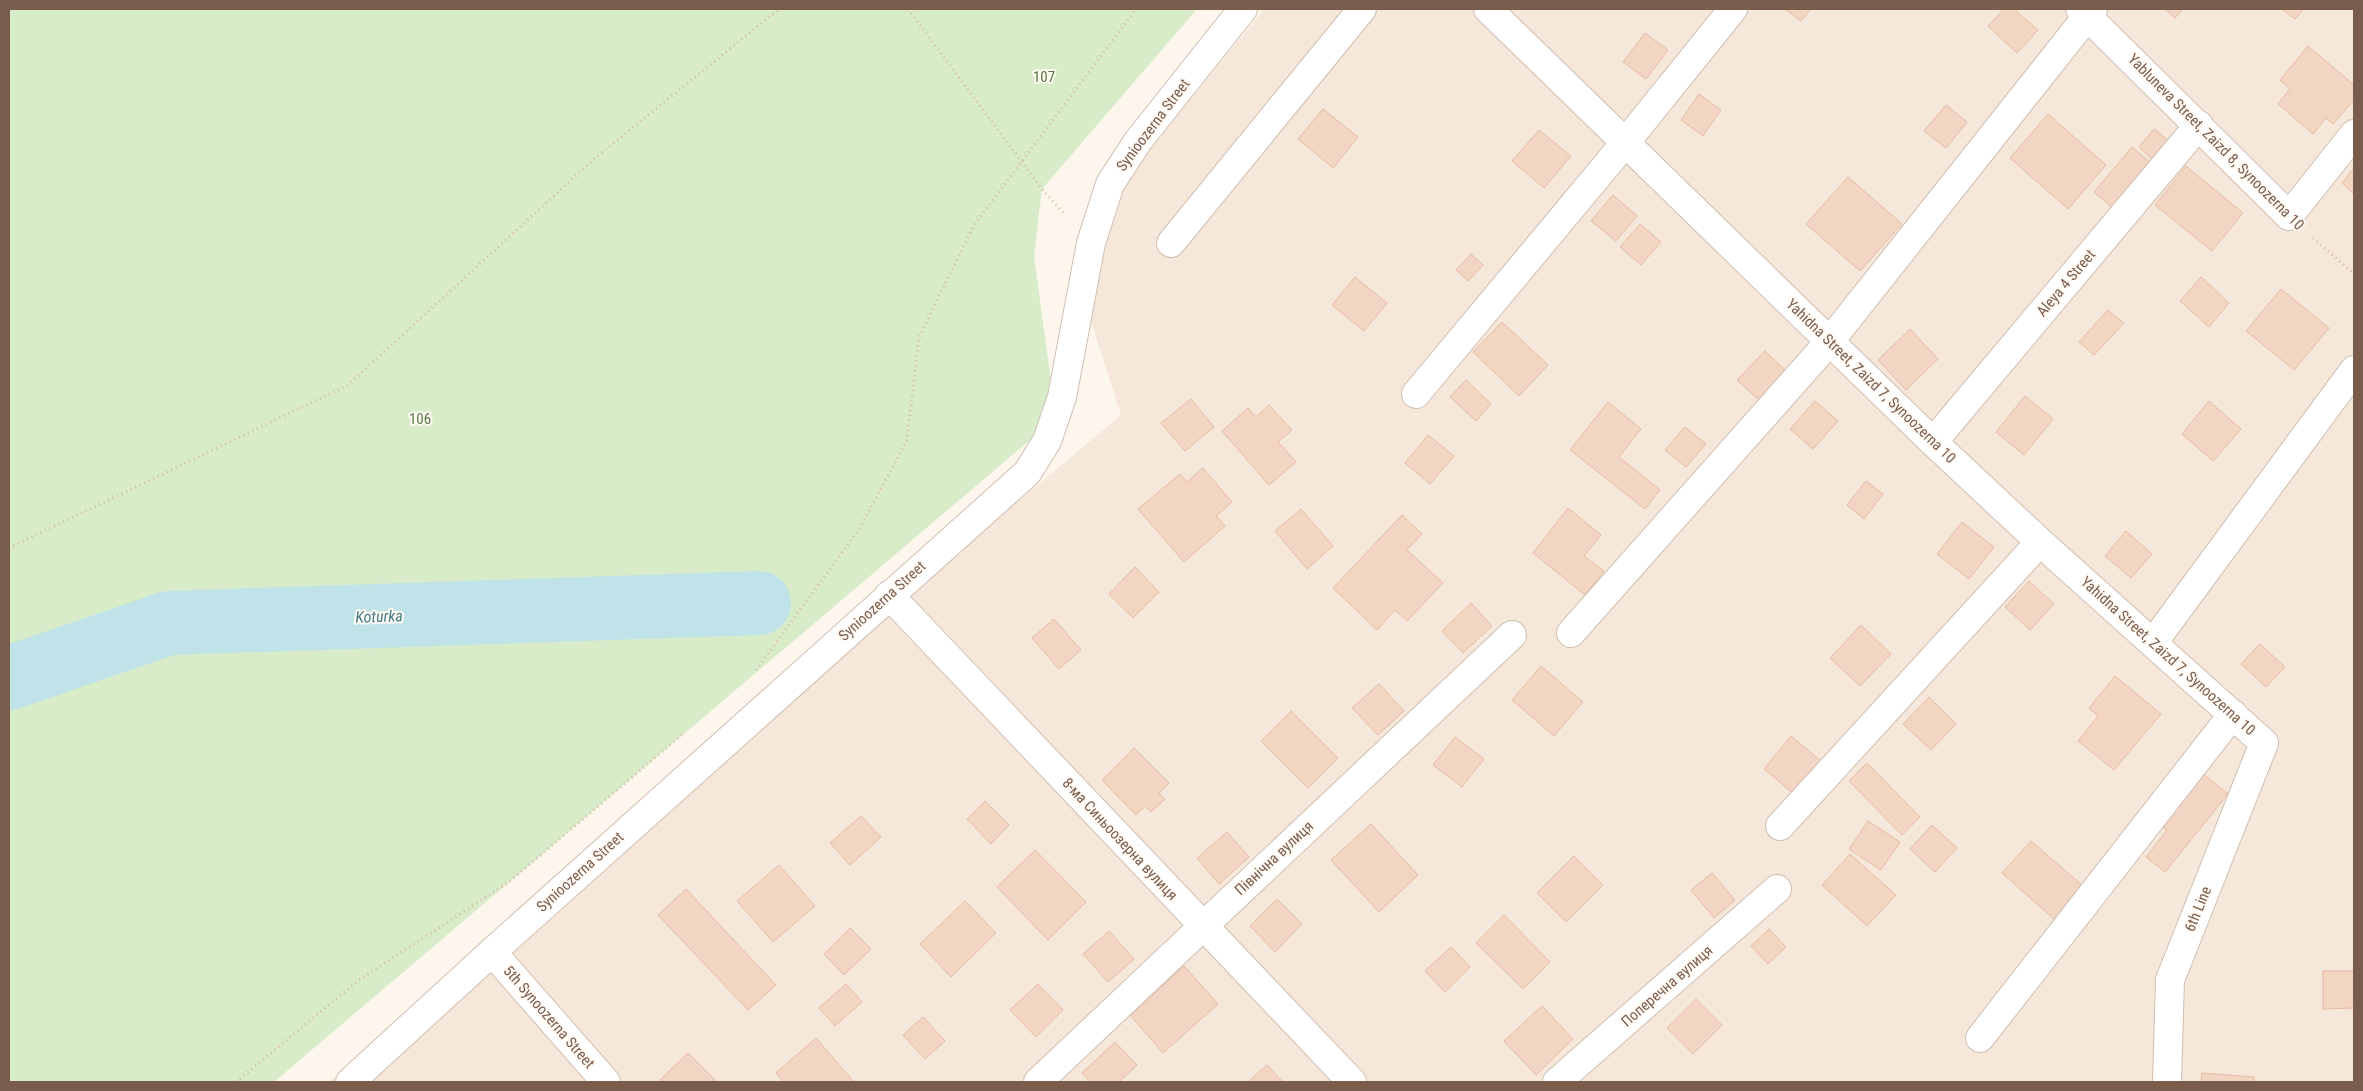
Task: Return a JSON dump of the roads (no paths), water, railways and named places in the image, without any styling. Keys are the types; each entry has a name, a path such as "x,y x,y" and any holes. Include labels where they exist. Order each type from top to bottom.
{"street":[{"name":"Synioozerna Street","path":"350,1082 492,952 1027,473 1047,441 1062,397 1091,243 1110,184 1138,141 1243,9"},
{"path":"1171,243 1362,9"},
{"name":"Yahidna Street, Zaizd 7, Synoozerna 10","path":"1488,9 1933,442 2040,542 2264,743"},
{"path":"1416,394 1626,143 1733,9"},
{"path":"1571,633 1830,341 2087,11"},
{"name":"Yabluneva Street, Zaizd 8, Synoozerna 10","path":"2087,11 2289,216 2354,134"},
{"name":"Aleya 4 Street","path":"1933,442 2199,125"},
{"path":"2153,643 2354,370"},
{"path":"1780,826 2040,542"},
{"name":"8-ма Синьоозерна вулиця","path":"889,595 1352,1082"},
{"name":"Північна вулиця","path":"1038,1082 1512,635"},
{"path":"1980,1038 2232,714"},
{"name":"6th Line","path":"2167,1082 2170,980 2264,743"},
{"name":"Поперечна вулиця","path":"1557,1082 1777,889"},
{"name":"5th Synoozerna Street","path":"492,952 606,1082"}],"waterway":[{"name":"Koturka","path":"9,678 169,623 759,603"}],"park label":[{"name":"107","path":"1044,77"},
{"name":"106","path":"420,419"}]}
